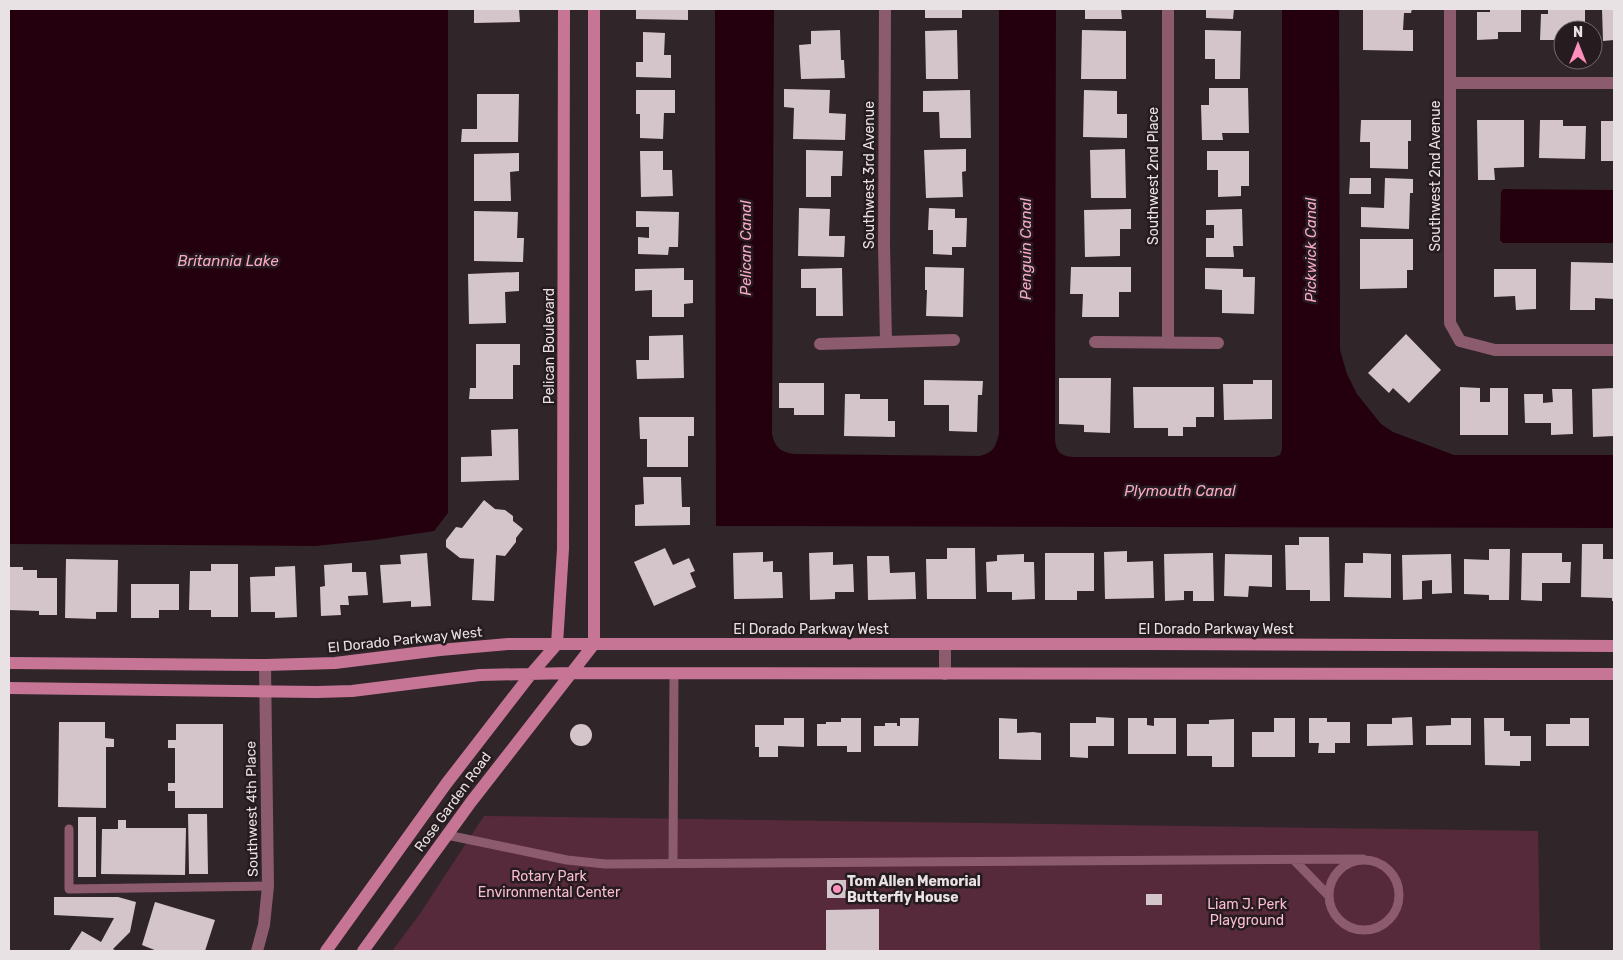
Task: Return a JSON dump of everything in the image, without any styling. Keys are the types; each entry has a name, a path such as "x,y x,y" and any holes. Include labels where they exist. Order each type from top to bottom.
{"street":[{"name":"Pelican Boulevard","path":"557,644 563,549 564,9"},
{"path":"570,673 594,644 594,9"},
{"name":"Southwest 3rd Avenue","path":"885,9 884,245 886,342"},
{"name":"Southwest 2nd Place","path":"1168,9 1168,343"},
{"name":"Southwest 2nd Avenue","path":"1450,9 1450,323 1460,341 1495,350 1614,350"},
{"path":"1450,83 1614,83"},
{"path":"820,344 954,340"},
{"path":"1095,342 1218,343"},
{"name":"El Dorado Parkway West","path":"9,663 265,665 334,663 508,644 1614,646"},
{"path":"532,674 557,644"},
{"path":"945,644 945,674"},
{"name":"Southwest 4th Place","path":"257,951 264,925 268,886 265,665"},
{"path":"9,688 265,692 352,690 480,675 570,673 1614,674"},
{"name":"Rose Garden Road","path":"363,951 570,673"},
{"name":"Rose Garden Road","path":"326,951 446,784 532,674"}],"lane":[{"path":"672,863 674,673"},
{"path":"70,829 70,889 268,886"},
{"path":"447,836 580,862 605,864 1363,859 1376,861 1386,867 1394,876 1399,888 1399,900 1395,912 1387,921 1376,928 1364,930 1353,929 1343,924 1335,916 1330,906 1328,895 1332,879 1342,866 1352,861 1363,859"},
{"path":"1294,860 1328,895"}],"green space":[{"name":"Rotary Park Environmental Center","path":"484,816 1538,831 1540,951 392,951 419,915"}],"water":[{"name":"Britannia Lake","path":"9,9 448,9 448,513 434,531 315,546 9,544"},
{"path":"715,9 774,9 772,434 777,446 785,452 794,454 979,456 988,453 995,446 999,433 999,9 1056,9 1055,435 1058,451 1061,454 1074,457 1274,457 1280,455 1282,449 1282,9 1339,9 1340,350 1347,374 1357,394 1381,424 1393,432 1454,455 1614,455 1614,528 716,526"},
{"path":"1503,189 1614,190 1614,243 1503,243 1500,240 1501,192"}],"building":[{"path":"474,9 519,9 520,22 474,23"},
{"path":"636,9 688,9 688,20 636,19"},
{"path":"925,9 962,9 962,18 925,18"},
{"path":"1085,9 1121,9 1122,19 1085,19"},
{"path":"1206,9 1234,9 1233,19 1206,18"},
{"path":"1363,9 1412,9 1411,13 1404,13 1403,30 1413,30 1413,51 1363,50"},
{"path":"1490,9 1521,9 1521,32 1498,32 1498,39 1477,40 1477,12 1490,12"},
{"path":"1548,9 1585,9 1585,20 1553,20 1553,40 1540,40 1541,14 1548,14"},
{"path":"1602,9 1614,9 1614,40 1603,41"},
{"path":"840,30 841,60 844,60 845,78 801,79 799,45 811,44 811,31"},
{"path":"957,30 958,79 926,79 925,31"},
{"path":"1082,30 1126,31 1126,79 1081,79"},
{"path":"1205,30 1241,31 1240,79 1215,79 1215,59 1205,59"},
{"path":"643,32 665,33 664,55 671,55 671,78 636,77 636,62 643,62"},
{"path":"1209,88 1248,88 1249,133 1222,133 1223,140 1202,140 1201,105 1209,105"},
{"path":"784,89 830,90 829,113 846,114 845,140 793,139 794,108 784,107"},
{"path":"636,90 675,90 675,113 664,113 663,139 640,138 640,114 636,114"},
{"path":"970,90 971,138 940,138 939,112 923,112 923,91"},
{"path":"1084,90 1117,91 1117,114 1127,114 1127,138 1083,137"},
{"path":"477,94 519,94 518,142 461,142 462,129 477,129"},
{"path":"1361,120 1411,120 1411,141 1408,141 1408,169 1370,168 1370,142 1360,142"},
{"path":"1477,120 1524,120 1524,167 1494,168 1495,180 1478,180"},
{"path":"1540,120 1563,120 1563,126 1586,126 1585,159 1539,158"},
{"path":"1601,121 1614,121 1614,161 1601,161"},
{"path":"966,149 966,171 962,172 963,197 926,198 924,150"},
{"path":"1125,149 1126,198 1091,198 1090,150"},
{"path":"806,150 843,151 842,176 831,176 831,197 806,197"},
{"path":"640,151 663,151 663,170 672,170 673,196 641,197"},
{"path":"1207,151 1249,151 1249,186 1241,186 1241,196 1218,197 1218,170 1207,170"},
{"path":"519,153 519,171 510,172 511,201 474,201 474,154"},
{"path":"1350,178 1371,178 1371,194 1349,194"},
{"path":"1385,178 1413,179 1413,193 1410,193 1409,229 1361,227 1361,207 1384,208"},
{"path":"799,208 830,209 829,236 845,236 844,257 798,256"},
{"path":"929,208 955,209 955,218 967,218 966,247 952,247 952,255 933,254 933,230 928,230"},
{"path":"1131,209 1131,229 1120,229 1120,256 1085,257 1084,210"},
{"path":"1242,209 1243,246 1233,246 1234,257 1206,257 1206,238 1214,238 1214,225 1206,225 1206,210"},
{"path":"474,211 518,212 517,238 524,238 523,262 474,261"},
{"path":"636,211 679,212 678,247 669,247 668,255 638,254 638,237 649,238 649,227 636,227"},
{"path":"1360,239 1413,239 1413,270 1407,270 1407,288 1360,289"},
{"path":"1571,262 1614,263 1614,299 1595,298 1595,310 1570,310"},
{"path":"925,267 964,268 963,317 926,316 927,290 925,290"},
{"path":"1071,267 1131,267 1131,292 1119,292 1119,317 1082,317 1083,294 1070,294"},
{"path":"684,268 684,280 693,280 693,303 684,304 684,317 652,317 652,290 635,291 635,269"},
{"path":"842,268 843,316 816,316 816,288 801,288 801,269"},
{"path":"1205,268 1243,269 1243,277 1255,277 1254,314 1222,313 1222,290 1205,289"},
{"path":"1494,269 1536,269 1536,309 1516,310 1515,296 1494,297"},
{"path":"519,272 519,291 505,292 506,323 469,324 468,274"},
{"path":"1406,334 1441,370 1409,403 1393,388 1389,393 1368,373"},
{"path":"683,335 684,378 637,379 636,360 649,360 649,336"},
{"path":"476,344 520,344 520,365 513,365 513,399 469,399 470,388 476,388"},
{"path":"1059,378 1111,378 1110,433 1084,432 1084,425 1059,424"},
{"path":"924,380 983,381 982,395 978,395 977,432 949,431 949,405 924,405"},
{"path":"1253,380 1272,380 1272,419 1224,420 1223,384 1253,384"},
{"path":"779,383 824,383 824,415 794,415 794,408 779,408"},
{"path":"1133,387 1214,387 1214,417 1196,417 1196,427 1183,427 1183,436 1168,436 1168,428 1134,428"},
{"path":"1460,387 1480,388 1480,402 1490,402 1490,388 1508,388 1508,435 1460,435"},
{"path":"1614,388 1614,436 1593,437 1592,389"},
{"path":"1552,389 1572,389 1573,434 1551,435 1551,423 1525,423 1524,394 1543,394 1543,403 1553,402"},
{"path":"845,394 860,394 860,399 888,399 888,421 895,421 895,437 844,436"},
{"path":"639,417 694,417 694,436 688,436 688,467 647,467 647,439 640,439"},
{"path":"518,429 519,480 461,482 461,457 492,456 491,430"},
{"path":"643,477 681,477 682,507 690,507 690,525 635,526 635,505 644,504"},
{"path":"484,500 495,509 505,510 513,516 513,521 523,529 505,556 496,555 494,601 472,600 474,559 460,558 446,547 446,540 456,527 462,528"},
{"path":"1299,537 1329,537 1330,601 1310,601 1310,590 1286,590 1285,545 1299,545"},
{"path":"1582,544 1603,544 1603,559 1614,559 1614,601 1612,601 1612,598 1581,597"},
{"path":"665,548 673,565 689,558 695,571 690,573 696,587 654,606 634,562"},
{"path":"947,548 975,548 976,599 927,599 926,559 947,559"},
{"path":"1489,549 1510,549 1509,600 1489,600 1489,595 1464,594 1464,559 1489,560"},
{"path":"1127,551 1127,562 1153,561 1154,598 1105,599 1104,552"},
{"path":"763,552 763,562 773,561 773,572 782,572 783,598 734,599 733,553"},
{"path":"833,552 833,565 853,564 854,592 835,592 835,599 810,600 809,553"},
{"path":"427,553 431,606 411,607 411,601 383,603 380,565 401,564 400,555"},
{"path":"1045,553 1094,553 1094,591 1077,591 1077,600 1045,600"},
{"path":"1213,553 1214,601 1193,601 1193,591 1184,591 1184,600 1165,601 1164,554"},
{"path":"1363,553 1391,554 1391,598 1344,597 1345,563 1363,563"},
{"path":"1522,553 1562,553 1562,562 1571,562 1570,583 1542,583 1542,601 1521,600"},
{"path":"1024,554 1024,562 1034,562 1035,599 1012,600 1012,592 987,592 986,562 997,561 997,555"},
{"path":"1225,554 1272,555 1272,587 1249,586 1248,597 1224,596"},
{"path":"1451,554 1452,593 1432,594 1432,580 1422,581 1422,599 1403,600 1402,555"},
{"path":"867,556 889,556 890,573 915,572 916,599 868,600"},
{"path":"66,559 118,560 117,612 96,612 96,619 65,618"},
{"path":"352,563 352,572 366,572 368,595 348,596 349,605 340,605 341,615 321,616 320,587 325,586 324,565"},
{"path":"211,564 238,564 238,617 211,617 211,610 189,610 190,571 211,571"},
{"path":"295,566 297,617 275,618 275,612 251,612 250,577 275,576 275,567"},
{"path":"9,567 37,570 37,578 57,578 57,615 39,615 39,611 9,610"},
{"path":"131,584 179,584 179,610 159,610 159,618 131,618"},
{"path":"1096,717 1114,718 1114,746 1088,746 1088,758 1070,757 1070,723 1096,723"},
{"path":"1412,717 1413,745 1367,746 1367,724 1392,724 1392,718"},
{"path":"784,718 804,718 804,747 778,746 778,757 759,757 759,747 755,747 755,725 784,725"},
{"path":"841,718 861,718 861,752 847,752 847,746 817,746 817,724 841,722"},
{"path":"900,718 919,718 918,746 874,746 874,726 885,726 885,723 897,723 897,726 900,726"},
{"path":"999,718 1017,719 1017,733 1041,733 1041,760 999,759"},
{"path":"1128,718 1147,718 1147,725 1154,726 1154,718 1176,718 1176,754 1128,754"},
{"path":"1274,718 1295,718 1295,757 1252,757 1252,732 1274,732"},
{"path":"1309,718 1327,718 1327,722 1350,722 1350,743 1335,743 1335,753 1318,753 1319,743 1309,743"},
{"path":"1451,718 1471,718 1471,745 1426,745 1426,726 1451,725"},
{"path":"1484,718 1504,718 1504,731 1510,731 1510,736 1531,736 1531,761 1520,761 1520,766 1485,765"},
{"path":"1570,718 1589,718 1589,746 1546,746 1546,724 1570,724"},
{"path":"1234,719 1234,767 1212,767 1212,756 1187,756 1187,724 1209,724 1209,720"},
{"path":"59,722 105,722 105,738 114,739 114,747 106,747 106,808 58,807"},
{"path":"176,724 223,724 223,808 175,808 175,791 168,791 168,783 175,783 175,748 168,748 168,740 176,740"},
{"path":"581,724 589,727 592,735 589,743 581,746 573,743 570,735 573,727"},
{"path":"188,814 207,814 208,874 189,874"},
{"path":"78,817 96,817 96,877 78,877"},
{"path":"118,820 126,820 126,828 186,828 185,875 101,874 102,829 118,829"},
{"name":"Tom Allen Memorial Butterfly House","path":"827,880 846,880 846,898 827,898"},
{"path":"1146,894 1162,894 1162,905 1146,905"},
{"path":"54,897 118,897 136,902 130,932 113,949 116,951 69,951 82,931 101,942 114,918 54,915"},
{"path":"155,902 215,920 205,951 157,951 142,945"},
{"path":"879,909 879,951 826,951 826,910"}],"place":[{"name":"Tom Allen Memorial Butterfly House","path":"837,889"}],"water label":[{"name":"Pelican Canal","path":"746,248"},
{"name":"Penguin Canal","path":"1026,249"},
{"name":"Pickwick Canal","path":"1311,250"},
{"name":"Plymouth Canal","path":"1180,491"}],"park label":[{"name":"Liam J. Perk Playground","path":"1247,912"}]}
